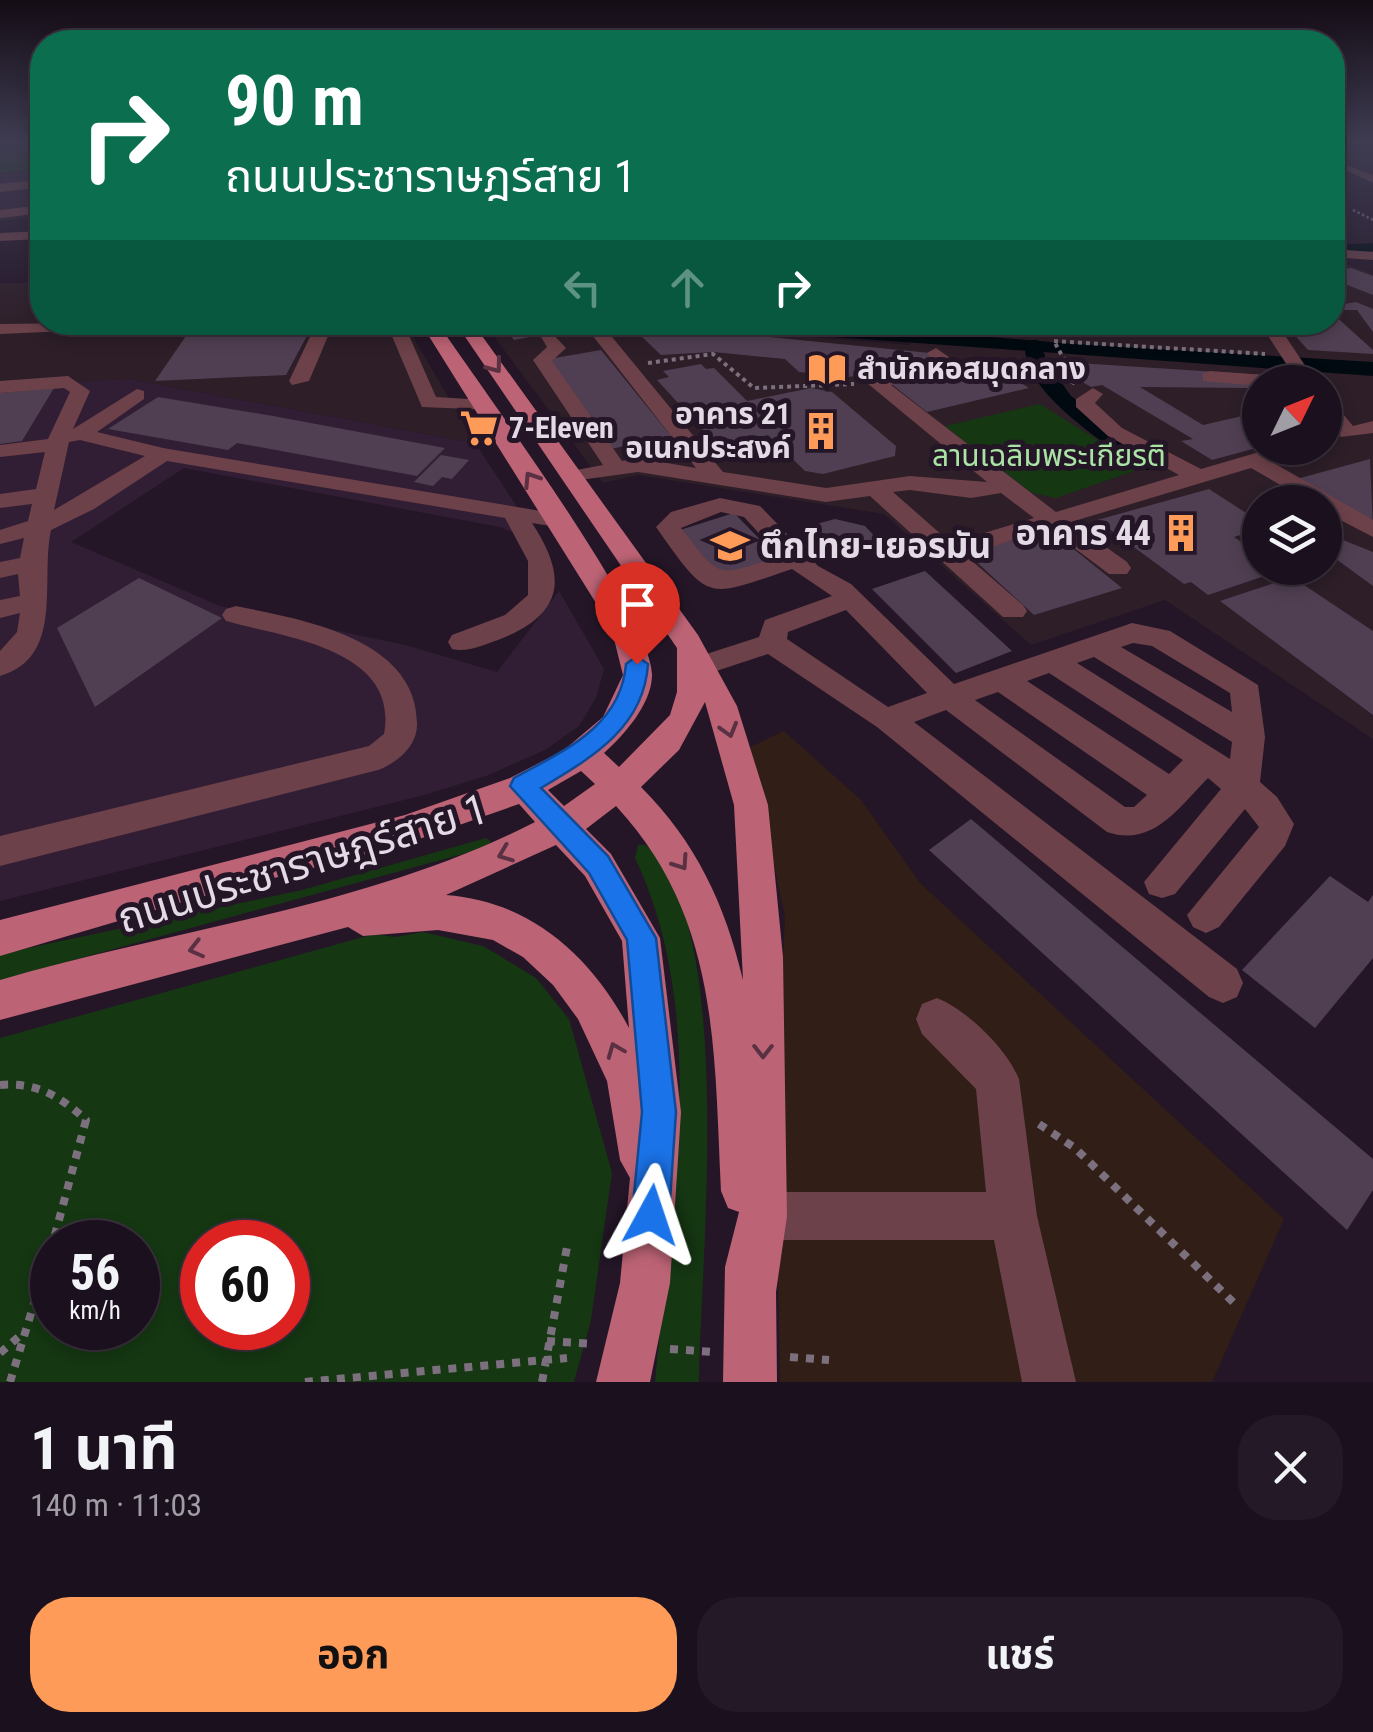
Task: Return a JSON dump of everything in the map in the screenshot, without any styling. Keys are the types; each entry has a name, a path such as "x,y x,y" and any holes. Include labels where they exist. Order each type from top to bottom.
{"main road":[{"name":"ถนนประชาราษฎร์สาย 1","path":"0,938 249,868 449,818 523,786 582,752 616,722 636,687 637,664 608,594 437,335"},
{"path":"471,335 694,654 722,706 751,806 763,958 762,1216 752,1286"},
{"name":"ถนนประชาราษฎร์สาย 1","path":"0,1000 290,926 398,893 516,850 562,826 619,788 679,729 691,701 694,654"},
{"path":"582,752 619,788 691,878 719,953 752,1286 752,1364"},
{"path":"523,786 598,865 641,938 659,1112 645,1284 629,1358"},
{"path":"290,926 413,913 462,914 502,924 539,946 569,973 596,1008 632,1096 642,1143 645,1284"}],"street":[{"path":"0,214 30,210"},
{"path":"0,237 30,236"},
{"path":"1345,255 1373,256"},
{"path":"0,329 30,328"},
{"path":"299,381 320,335"},
{"path":"400,335 429,404 485,406"},
{"path":"1276,335 1298,365"},
{"path":"549,336 557,348 542,360 616,468"},
{"path":"602,336 716,479"},
{"path":"878,380 940,359"},
{"path":"1210,377 1242,379"},
{"path":"878,380 1006,486 1118,568"},
{"path":"0,388 57,382 76,385 80,391 45,495 38,529 32,564 34,622 30,641 0,666"},
{"path":"1093,394 1083,402 1099,420 1196,475"},
{"path":"0,451 66,438 138,395"},
{"path":"1342,425 1348,432"},
{"path":"1342,434 1373,426"},
{"path":"66,438 557,520"},
{"path":"0,536 38,529 73,514 163,454"},
{"path":"947,552 1242,462"},
{"path":"1262,465 1373,530"},
{"path":"574,477 616,468 655,467 826,495 910,483 971,491 1006,486"},
{"path":"875,488 1014,612"},
{"path":"0,501 45,495"},
{"path":"462,642 501,630 521,618 544,587 546,573 539,549 513,512"},
{"path":"798,559 809,572 850,598 949,697 1120,822 1142,821 1204,761"},
{"path":"0,570 32,564"},
{"path":"772,644 775,627 850,598"},
{"path":"0,609 31,602"},
{"path":"0,851 378,757 397,745 404,725 394,691 374,662 330,638 236,616"},
{"path":"694,654 772,644 868,712 888,718 1223,982"},
{"path":"888,718 1094,644 1249,738 1243,788 1162,882"},
{"path":"1049,659 1243,788 1274,815 1277,824 1206,915"},
{"path":"1000,678 1172,794"},
{"path":"936,1019 997,1079 1013,1216 1049,1382"},
{"path":"762,1216 1013,1216"}],"path":[{"path":"1345,206 1373,220"},
{"path":"940,359 1066,363 1054,341 1298,365"},
{"path":"626,366 713,354 754,388 878,380"},
{"path":"1042,363 1093,394"},
{"path":"0,1085 26,1081 70,1104 86,1120 59,1220"},
{"path":"1003,1113 1043,1125 1075,1148 1234,1302"},
{"path":"542,1382 567,1247"},
{"path":"10,1382 30,1314"},
{"path":"0,1354 24,1332"},
{"path":"547,1341 629,1358 752,1364 829,1360"},
{"path":"305,1382 567,1358"}],"shaded area":[{"path":"0,206 30,206 30,217 0,221"},
{"path":"1345,264 1373,274 1373,739 1165,600 1031,645 884,514 638,475 603,483 493,335 788,335 910,345 906,335 1345,335"},
{"path":"0,283 30,283 30,335 412,335 475,443 129,379 0,386"},
{"path":"808,335 970,335 1373,362 1373,376 1342,374 1342,365 1242,367"},
{"path":"77,379 129,379 475,443 543,546 500,527 184,468 71,542 220,606 405,645 497,672 559,591 604,669 596,698 579,726 545,750 486,776 424,795 0,901 0,387"},
{"path":"784,731 861,800 920,883 1284,1219 1212,1382 780,1382 775,1109 785,917 750,747"}],"green space":[{"name":"ลานเฉลิมพระเกียรติ","path":"1040,404 1143,468 1056,498 1032,493 945,426"},
{"path":"486,838 491,841 485,848 0,980 0,954 302,890"},
{"path":"638,845 646,845 674,886 693,946 703,1018 707,1181 699,1382 655,1382 675,1184 679,1049 672,983 658,919 635,858"},
{"path":"423,932 483,946 536,978 569,1019 612,1173 591,1320 574,1382 0,1382 0,1038 374,934 395,937"}],"building":[{"path":"1345,269 1373,276 1373,295 1345,284"},
{"path":"1356,302 1373,309 1373,332 1357,310 1345,310 1345,304"},
{"path":"1345,325 1373,354 1308,350 1295,335 1345,335"},
{"path":"307,335 286,375 155,381 186,336"},
{"path":"510,335 540,335 514,340"},
{"path":"751,335 930,353 931,367 848,377 799,372 785,359 713,352 661,355 641,336"},
{"path":"601,350 671,436 611,449 549,359"},
{"path":"988,362 1029,388 927,412 890,383"},
{"name":"อาคาร 21 อเนกประสงค์","path":"701,364 706,369 714,368 747,401 811,388 832,392 896,446 895,456 823,474 805,471 768,435 729,444 721,436 710,438 657,380 669,377 663,371"},
{"name":"อาคาร 44","path":"1068,365 1242,374 1242,388 1140,387 1203,425 1242,416 1242,452 1212,460 1181,441 1193,439 1102,385 1091,387 1071,375 1082,373"},
{"path":"54,388 22,441 0,444 0,393"},
{"path":"158,397 445,448 417,476 237,443 228,450 108,429"},
{"path":"441,455 469,460 452,479 442,477 433,486 414,482"},
{"path":"1370,459 1373,528 1342,509 1342,485 1301,485 1293,480"},
{"name":"อาคาร 44","path":"1209,489 1242,510 1242,535 1234,537 1242,543 1242,584 1208,595 1191,582 1184,584 1097,520"},
{"name":"ตึกไทย-เยอรมัน","path":"734,513 783,563 726,582 680,530"},
{"path":"835,519 865,526 879,541 837,554 809,526"},
{"path":"1050,530 1122,588 1034,615 967,553"},
{"path":"1342,540 1373,552 1373,586 1342,563"},
{"path":"925,571 1012,651 956,673 872,589"},
{"path":"139,578 222,618 95,707 57,628"},
{"path":"1268,585 1304,585 1373,631 1373,715 1220,601"},
{"path":"971,819 1373,1159 1373,1190 1347,1230 929,850"},
{"path":"1330,876 1368,902 1373,895 1373,958 1315,1028 1242,970"}],"waterway":[{"path":"1345,248 1373,247"},
{"path":"1032,344 1039,365 1064,400 1151,465"}],"place":[{"name":"สำนักหอสมุดกลาง","path":"827,369"},
{"name":"7-Eleven","path":"479,428"},
{"name":"อาคาร 21 อเนกประสงค์","path":"821,431"},
{"name":"อาคาร 44","path":"1181,533"},
{"name":"ตึกไทย-เยอรมัน","path":"730,546"}],"route":[{"path":"637,664 636,687 616,722 582,752 523,786 598,865 641,938 659,1112 651,1215"}]}
